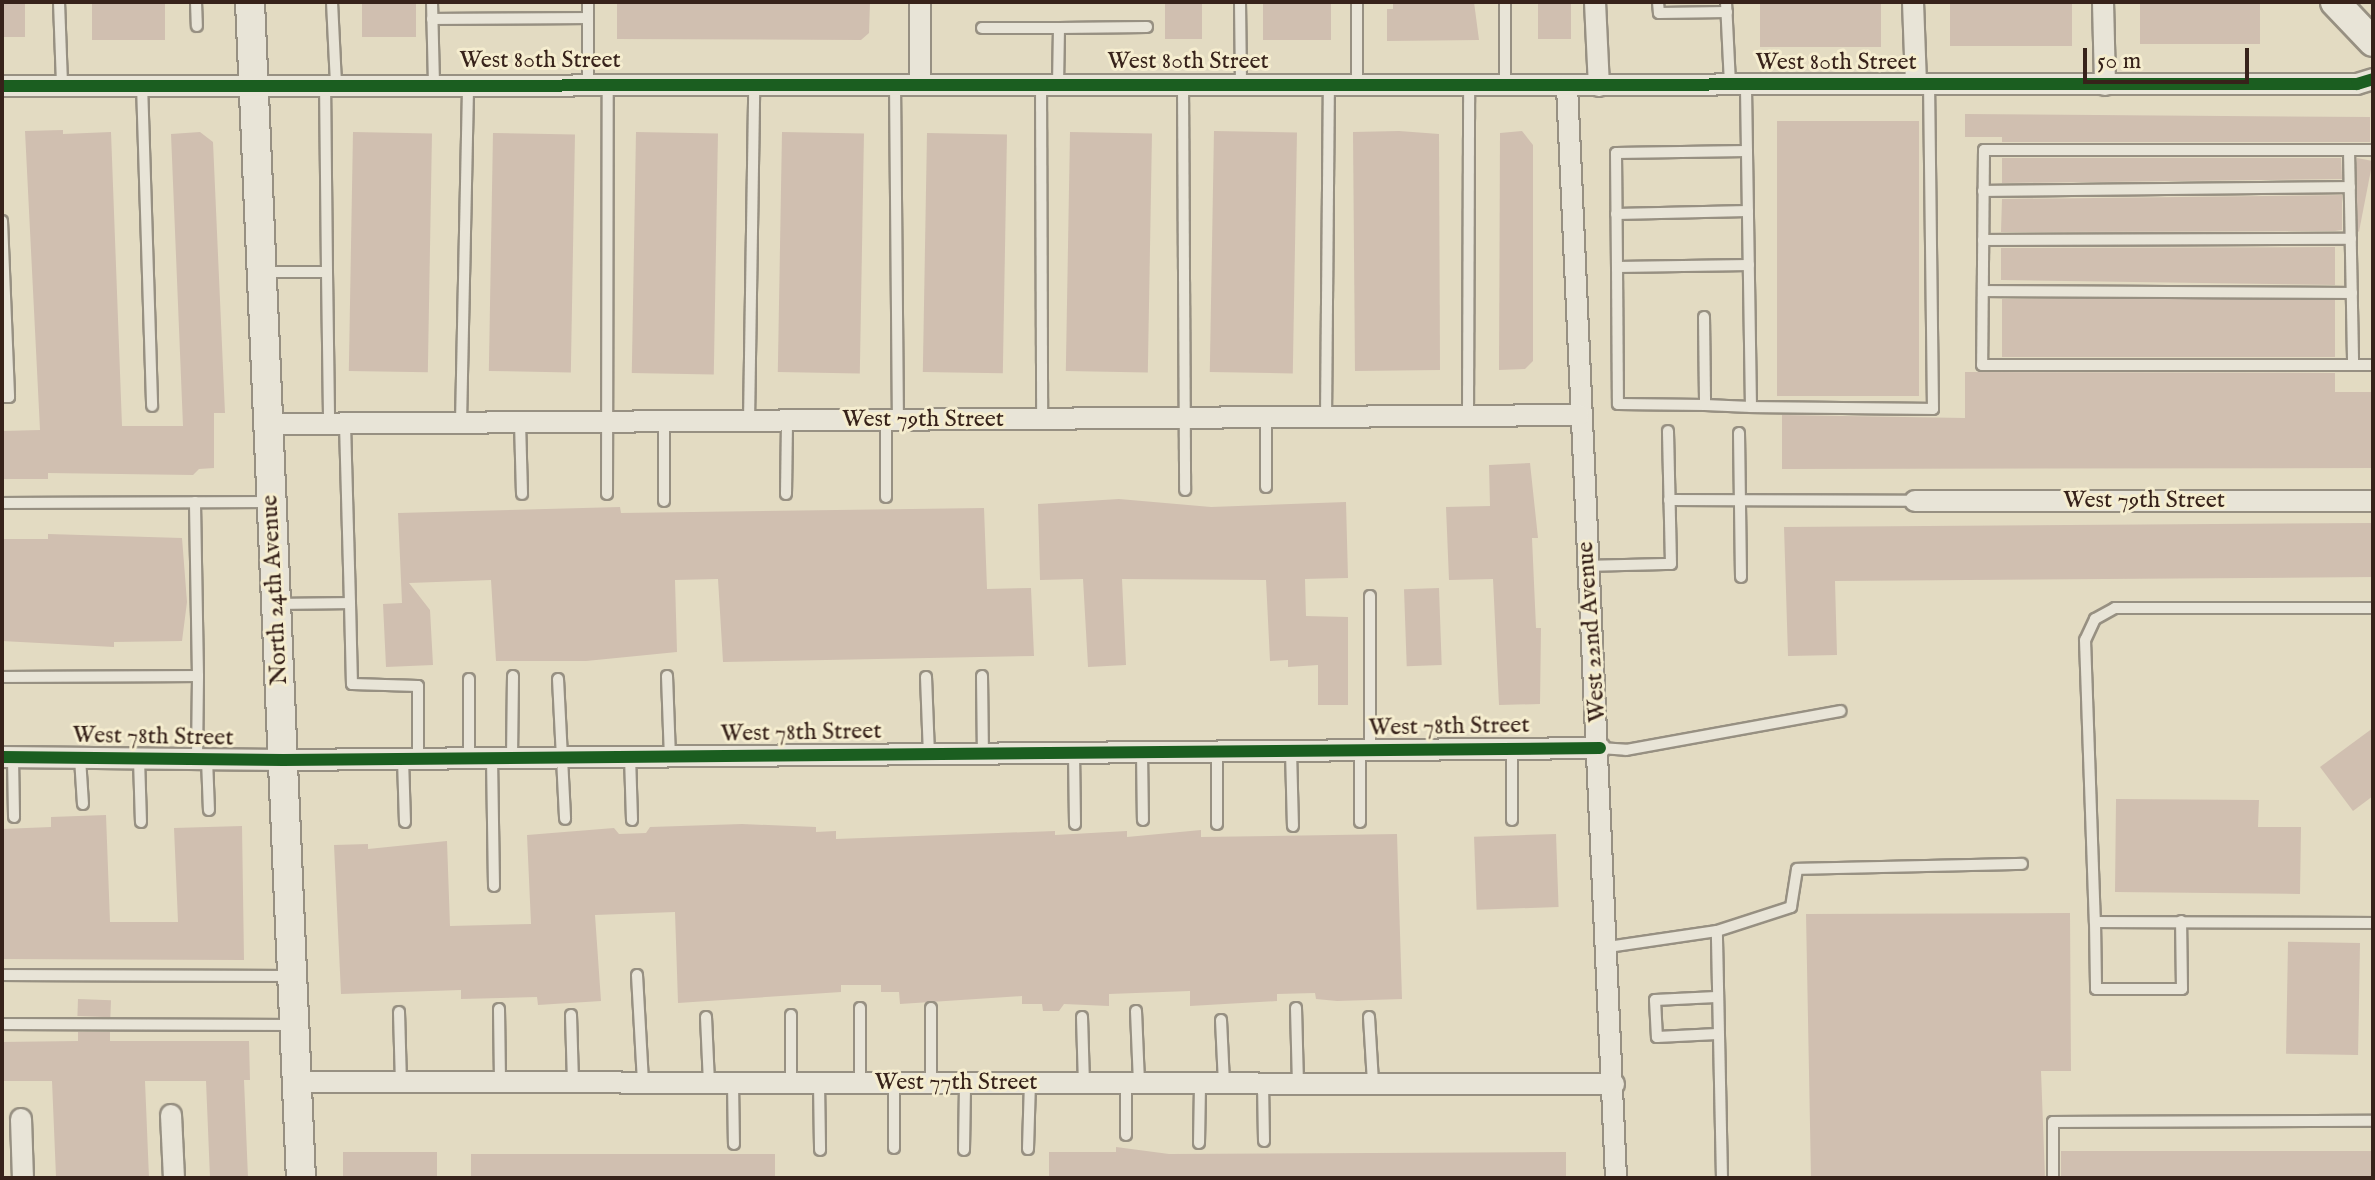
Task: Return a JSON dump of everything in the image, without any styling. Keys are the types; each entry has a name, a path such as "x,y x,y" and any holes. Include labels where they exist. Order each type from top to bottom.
{"street":[{"name":"North 24th Avenue","path":"250,2 301,1178"},
{"path":"920,2 920,83"},
{"path":"1595,2 1599,86"},
{"path":"1913,2 1922,85"},
{"path":"2103,2 2105,85"},
{"path":"2335,2 2373,42"},
{"name":"West 80th Street","path":"2,86 253,83 2105,85 2357,84 2373,79"},
{"name":"West 22nd Avenue","path":"1567,86 1579,415 1600,748 1616,1178"},
{"name":"West 79th Street","path":"268,424 1579,415"},
{"name":"West 79th Street","path":"1915,501 2373,501"},
{"name":"West 78th Street","path":"8,758 283,760 1600,748"},
{"name":"West 77th Street","path":"297,1082 1614,1084"},
{"path":"171,1115 174,1178"},
{"path":"21,1119 23,1178"}],"lane":[{"path":"59,2 62,85"},
{"path":"196,2 197,26"},
{"path":"332,2 327,272 350,603 352,684 418,686 405,822"},
{"path":"432,2 434,83"},
{"path":"588,2 598,84 607,494"},
{"path":"1240,2 1241,84"},
{"path":"1357,2 1357,85"},
{"path":"1505,2 1505,85"},
{"path":"1658,2 1659,13 1727,7 1747,151 1751,407"},
{"path":"432,19 588,18"},
{"path":"982,28 1147,27"},
{"path":"1042,419 1050,84 1059,28"},
{"path":"461,423 468,83"},
{"path":"886,497 892,420 895,83"},
{"path":"142,84 152,406"},
{"path":"749,421 754,84"},
{"path":"1183,84 1185,490"},
{"path":"1326,417 1329,85"},
{"path":"1468,416 1469,85"},
{"path":"1747,151 1616,153 1618,404 1933,409 1922,85"},
{"path":"2373,150 1984,150 1982,365 2373,365"},
{"path":"2349,150 2353,365"},
{"path":"1983,191 2350,187"},
{"path":"1616,214 1748,211"},
{"path":"2,221 9,397 2,397"},
{"path":"1983,240 2351,239"},
{"path":"1617,267 1749,265"},
{"path":"261,272 327,272"},
{"path":"1983,291 2352,293"},
{"path":"1704,317 1705,405"},
{"path":"1266,417 1266,487"},
{"path":"786,494 787,421"},
{"path":"520,422 522,494"},
{"path":"664,422 664,501"},
{"path":"1588,566 1671,564 1668,431"},
{"path":"1739,433 1741,577"},
{"path":"1669,500 1915,501"},
{"path":"195,502 198,676 202,759 209,810"},
{"path":"2,503 271,502"},
{"path":"1360,822 1370,596"},
{"path":"276,604 350,603"},
{"path":"2181,921 2182,989 2096,989 2085,640 2095,619 2127,607 2373,608"},
{"path":"2,677 198,676"},
{"path":"494,886 502,758 513,676"},
{"path":"667,676 670,756"},
{"path":"982,676 983,754"},
{"path":"926,677 929,754"},
{"path":"469,679 469,758"},
{"path":"558,679 565,819"},
{"path":"1600,748 1626,750 1840,711"},
{"path":"1512,748 1512,820"},
{"path":"1217,751 1217,824"},
{"path":"1291,751 1293,826"},
{"path":"1074,752 1075,824"},
{"path":"1142,752 1143,820"},
{"path":"630,756 632,820"},
{"path":"8,758 14,817"},
{"path":"80,758 83,804"},
{"path":"139,759 141,822"},
{"path":"1608,947 1717,931 1791,907 1797,869 2022,864"},
{"path":"2095,922 2373,923"},
{"path":"1717,931 1722,1178"},
{"path":"2,975 292,976"},
{"path":"637,975 643,1083"},
{"path":"1716,997 1655,1000 1657,1037 1717,1034"},
{"path":"860,1008 860,1083"},
{"path":"931,1008 931,1083"},
{"path":"1296,1008 1298,1083"},
{"path":"499,1009 500,1083"},
{"path":"1126,1135 1133,1083 1136,1011"},
{"path":"399,1012 401,1082"},
{"path":"571,1015 573,1083"},
{"path":"791,1015 791,1083"},
{"path":"706,1017 709,1083"},
{"path":"1082,1017 1084,1083"},
{"path":"1369,1017 1373,1083"},
{"path":"1221,1020 1224,1083"},
{"path":"2,1024 295,1025"},
{"path":"733,1083 734,1144"},
{"path":"819,1083 820,1150"},
{"path":"894,1083 894,1148"},
{"path":"964,1150 965,1083"},
{"path":"1028,1149 1030,1083"},
{"path":"1199,1143 1200,1083"},
{"path":"1263,1083 1264,1141"},
{"path":"2053,1178 2053,1122 2373,1121"}],"building":[{"path":"2,2 25,2 25,37 2,37"},
{"path":"92,2 165,2 165,40 92,40"},
{"path":"362,2 416,2 416,37 362,37"},
{"path":"617,2 870,2 869,33 861,40 617,39"},
{"path":"1165,2 1202,2 1202,39 1165,39"},
{"path":"1263,2 1331,2 1331,40 1263,40"},
{"path":"1393,2 1474,2 1479,40 1387,41 1387,9 1393,9"},
{"path":"1538,2 1571,2 1571,39 1538,39"},
{"path":"1760,2 1881,2 1881,47 1760,47"},
{"path":"1950,2 2072,2 2072,46 1950,46"},
{"path":"2140,2 2260,2 2260,44 2140,44"},
{"path":"1965,114 2370,117 2370,142 2002,142 2002,137 1965,137"},
{"path":"1777,121 1919,121 1919,396 1777,396"},
{"path":"63,130 63,134 111,132 122,426 183,426 171,134 200,132 213,142 225,413 214,413 214,468 199,469 193,475 48,473 48,479 2,479 2,431 40,430 25,131"},
{"path":"1214,131 1297,132 1293,373 1210,372"},
{"path":"1522,131 1533,145 1533,361 1525,369 1499,370 1500,133"},
{"path":"353,132 432,133 428,372 349,371"},
{"path":"636,132 718,133 714,374 632,373"},
{"path":"782,132 864,133 860,373 778,372"},
{"path":"1070,132 1152,133 1148,372 1066,371"},
{"path":"1353,132 1439,134 1440,370 1355,371"},
{"path":"493,133 575,134 571,372 489,371"},
{"path":"927,133 1007,134 1003,373 923,372"},
{"path":"2002,158 2341,158 2342,179 2002,183"},
{"path":"2357,158 2373,161 2359,232 2343,229"},
{"path":"2342,195 2342,230 2335,231 2001,232 2002,199"},
{"path":"2335,247 2335,285 2001,280 2001,248"},
{"path":"2002,299 2335,299 2335,357 2002,357"},
{"path":"1965,372 2335,373 2335,392 2373,392 2373,468 1782,469 1782,415 1965,418"},
{"path":"1530,463 1538,538 1532,538 1536,628 1541,628 1540,704 1499,705 1493,579 1449,580 1446,507 1490,506 1489,465"},
{"path":"1119,499 1211,507 1346,502 1348,578 1305,579 1306,616 1348,617 1348,705 1318,705 1318,665 1288,667 1288,660 1270,661 1266,580 1122,579 1126,665 1088,667 1083,579 1040,580 1038,504"},
{"path":"620,507 621,513 984,508 987,589 1031,588 1034,656 723,662 718,579 675,580 677,652 586,661 496,661 491,580 409,583 430,610 433,665 386,667 383,604 402,603 398,513"},
{"path":"2373,523 2373,577 1835,581 1837,655 1788,656 1784,527"},
{"path":"48,534 182,538 187,602 182,641 114,642 114,647 2,641 2,539 48,539"},
{"path":"1439,588 1442,665 1407,666 1404,589"},
{"path":"2373,728 2373,796 2353,811 2320,767"},
{"path":"2116,799 2259,800 2258,827 2301,827 2300,894 2115,892"},
{"path":"106,815 110,922 178,922 174,828 242,826 244,960 2,959 2,829 51,827 51,817"},
{"path":"742,824 816,827 816,832 836,831 836,839 1055,831 1055,835 1127,831 1127,837 1201,830 1201,837 1397,834 1402,999 1337,1001 1316,999 1315,993 1277,994 1277,1001 1190,1006 1190,991 1109,994 1109,1006 1064,1004 1059,1011 1043,1011 1042,1004 1022,1004 1022,996 900,1004 899,992 881,992 881,985 841,985 841,992 678,1003 675,912 595,915 601,1001 538,1005 537,997 461,999 461,990 341,994 334,845 368,844 368,849 447,841 450,926 531,924 527,835 614,828 619,834 646,833 650,827"},
{"path":"1556,834 1559,907 1477,910 1474,837"},
{"path":"2070,913 2071,1071 2041,1071 2045,1178 1811,1178 1806,914"},
{"path":"2288,942 2360,943 2358,1055 2286,1054"},
{"path":"78,999 111,1000 110,1017 77,1016"},
{"path":"78,1032 110,1032 110,1041 249,1041 250,1080 244,1080 248,1178 210,1178 206,1081 145,1081 149,1178 56,1177 52,1081 2,1081 2,1042 78,1041"},
{"path":"1116,1147 1169,1154 1566,1152 1566,1178 1049,1178 1049,1152 1116,1152"},
{"path":"2061,1151 2373,1151 2373,1178 2061,1178"},
{"path":"343,1152 437,1152 437,1178 343,1178"},
{"path":"471,1154 775,1154 775,1178 471,1178"}],"cycle path":[{"path":"2,86 2357,84 2373,79"},
{"path":"2,757 283,760 1600,748"}]}
